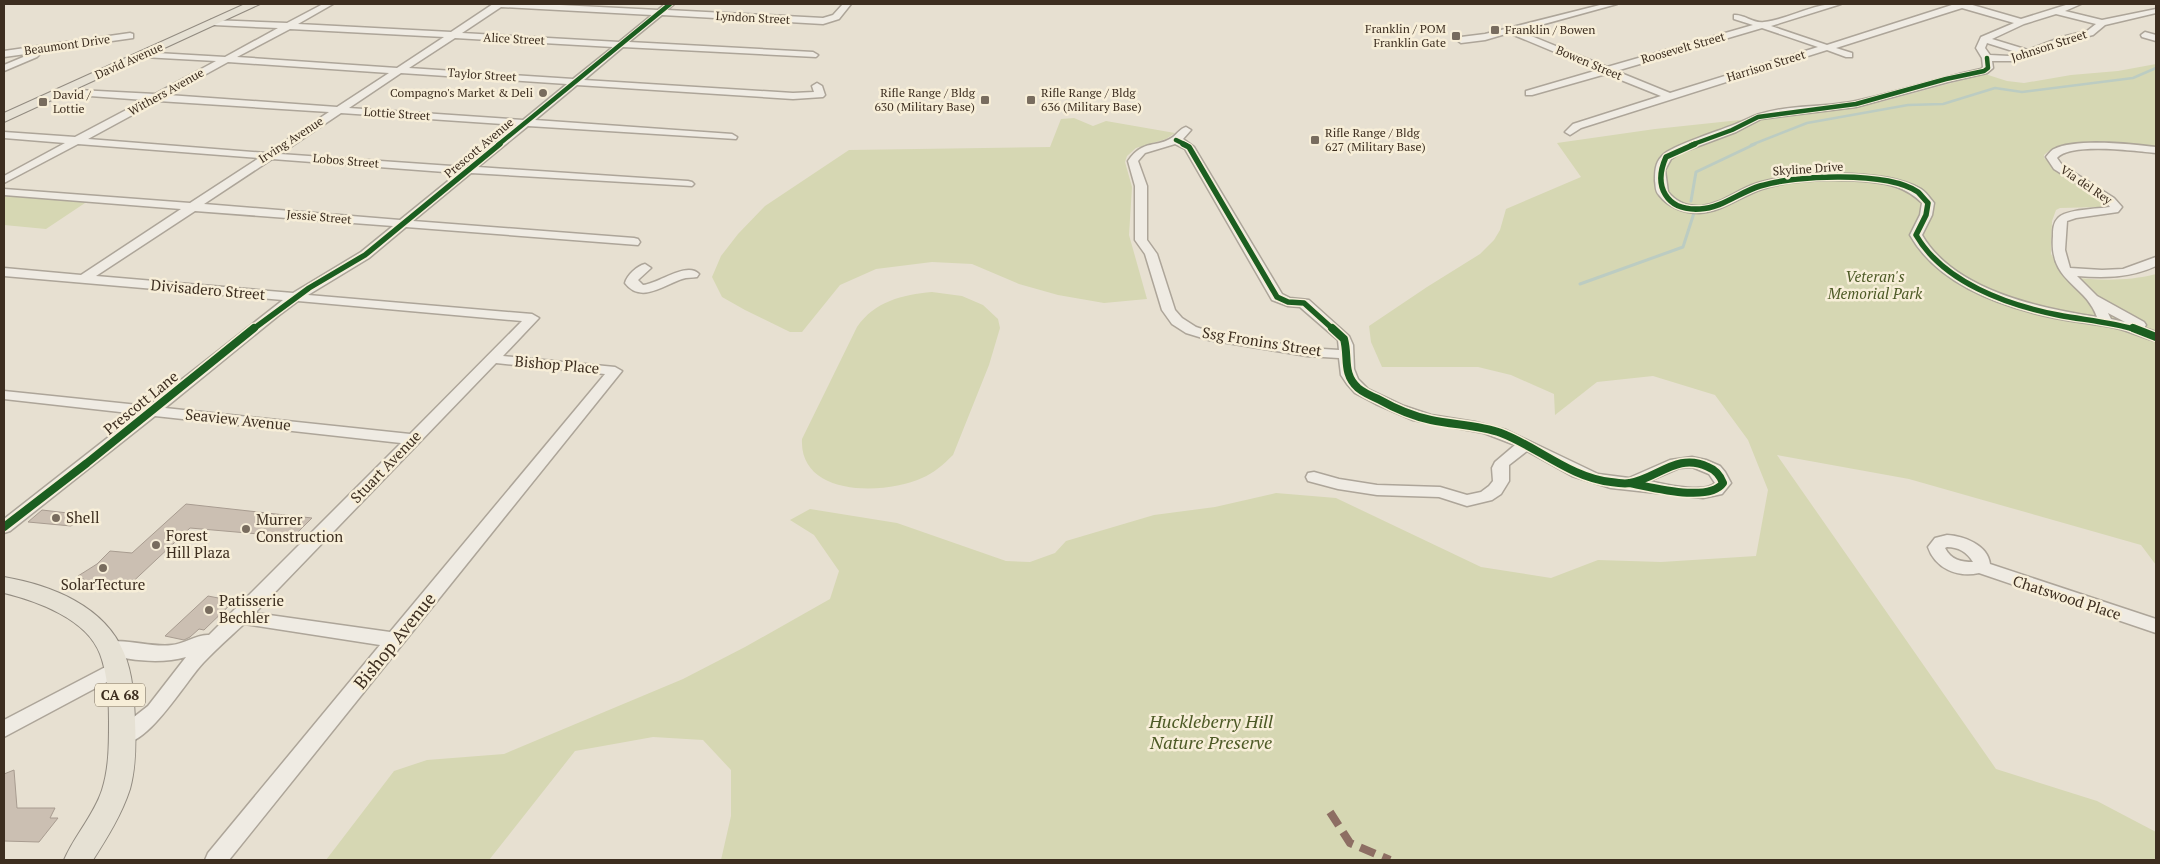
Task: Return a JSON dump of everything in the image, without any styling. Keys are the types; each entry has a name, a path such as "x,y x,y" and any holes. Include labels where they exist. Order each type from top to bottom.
{"main road":[{"name":"David Avenue","path":"4,118 254,4"},
{"name":"CA 68","path":"4,585 44,596 70,607 97,632 113,659 122,700 123,756 112,800 78,860"}],"street":[{"name":"Withers Avenue","path":"4,180 224,59 329,4"},
{"name":"Lyndon Street","path":"498,4 828,20 839,14 847,4"},
{"name":"Irving Avenue","path":"83,279 498,4"},
{"name":"Prescott Avenue","path":"294,298 354,264 670,4"},
{"path":"1461,40 1613,4"},
{"name":"Roosevelt Street","path":"1529,93 1837,4"},
{"path":"1962,4 2021,22"},
{"name":"Harrison Street","path":"1570,132 1577,126 1668,96 1962,4"},
{"path":"1987,58 1980,48 1980,43 1984,39 2014,28 2021,22 2077,4"},
{"path":"2056,11 2102,23"},
{"name":"Johnson Street","path":"1987,58 2005,59 2028,53 2056,44 2064,39 2090,33 2102,23 2156,11"},
{"path":"1737,17 1849,55"},
{"name":"Alice Street","path":"214,22 620,46 813,55"},
{"name":"Bowen Street","path":"1509,30 1668,96"},
{"path":"2145,35 2156,38"},
{"name":"Beaumont Drive","path":"4,54 130,36"},
{"path":"1984,39 2028,53"},
{"path":"4,68 51,47"},
{"name":"Taylor Street","path":"143,54 400,69 756,94 819,90"},
{"name":"Skyline Drive","path":"1987,58 1988,68 1979,73 1946,79 1856,104 1779,113 1758,118 1676,151 1666,157 1660,170 1662,192 1677,204 1702,209 1714,206 1753,187 1775,182 1857,178 1900,184 1918,191 1926,199 1928,203 1926,215 1916,235 1924,249 1950,272 1975,286 2017,304 2043,312 2105,322 2154,336"},
{"name":"Lottie Street","path":"62,91 732,137"},
{"name":"Lobos Street","path":"4,135 470,170 688,184"},
{"name":"Ssg Fronins Street","path":"1181,135 1277,297 1288,302 1304,303 1344,339 1347,345 1345,354 1307,352 1209,336 1184,326 1172,315 1151,254 1141,240 1141,186 1132,161 1137,154 1144,149 1181,135"},
{"name":"Via del Rey","path":"2105,322 2097,303 2067,271 2060,259 2060,224 2063,219 2082,213 2114,210 2116,207 2110,200 2058,167 2052,161 2054,155 2063,150 2087,146 2156,150"},
{"name":"Jessie Street","path":"4,192 634,242"},
{"path":"2067,271 2123,274 2139,270 2156,261"},
{"path":"645,268 632,279 631,283 634,286 655,287 682,275 693,274"},
{"name":"Divisadero Street","path":"4,272 532,318"},
{"name":"Prescott Lane","path":"4,527 294,298"},
{"path":"2077,318 2086,316 2097,303 2141,326 2154,336"},
{"name":"Stuart Avenue","path":"123,737 155,712 196,658 240,617 532,318"},
{"path":"1345,354 1345,367 1353,383 1377,399 1414,415 1493,430 1577,472 1613,482 1695,492 1711,492 1720,489 1723,484 1722,477 1715,470 1694,461 1675,464 1629,483"},
{"name":"Bishop Place","path":"494,359 615,371 573,420"},
{"name":"Seaview Avenue","path":"4,395 412,440"},
{"name":"Bishop Avenue","path":"216,860 573,420"},
{"path":"1314,477 1338,484 1377,490 1440,492 1467,500 1486,496 1495,490 1501,481 1500,468 1503,462 1525,445"},
{"name":"Chatswood Place","path":"1979,567 1990,573 2156,626"},
{"path":"240,617 396,640"},
{"name":"Stuart Avenue","path":"113,659 156,653 182,653 203,644 240,617"},
{"path":"4,729 113,659"}],"green space":[{"path":"2156,64 2156,147 2098,142 2082,143 2054,149 2044,155 2044,158 2108,204 2100,207 2060,208 2056,210 2052,221 2051,254 2065,277 2111,280 2145,277 2156,274 2156,565 2141,545 1909,479 1777,455 1996,769 2097,801 2156,832 2156,860 721,860 731,816 731,770 703,740 653,737 575,751 489,860 326,860 394,771 427,760 504,754 683,679 745,647 830,599 839,571 814,535 790,520 810,509 897,523 1006,561 1030,562 1055,553 1066,541 1154,515 1215,507 1276,493 1336,498 1481,567 1551,578 1598,560 1661,562 1756,556 1768,490 1748,440 1715,395 1653,376 1597,382 1555,415 1554,394 1511,375 1478,367 1382,367 1371,342 1369,326 1480,254 1494,240 1500,230 1506,209 1581,177 1557,143 1655,129 1845,109 1884,101 1985,74 2007,81 2024,83 2071,75 2118,71"},
{"path":"1074,118 1093,126 1106,121 1175,133 1166,139 1136,148 1127,156 1125,162 1132,187 1129,235 1147,299 1104,303 1058,295 1019,284 972,264 932,262 876,269 840,285 802,332 790,332 722,297 712,277 721,256 738,234 765,206 849,150 1050,147 1061,119"},
{"path":"4,196 88,201 46,229 4,225"},
{"path":"932,292 962,296 983,305 998,319 1000,328 989,365 953,455 931,474 906,484 867,488 847,487 829,481 814,472 805,458 802,439 857,327 864,318 881,305 910,295"}],"building":[{"name":"Forest Hill Plaza","path":"186,504 312,518 293,537 190,528 124,590 98,587 78,576 97,564 110,551 132,553"},
{"name":"Shell","path":"42,510 85,515 71,526 28,522"},
{"name":"Patisserie Bechler","path":"208,596 234,601 204,630 199,629 184,640 165,636"},
{"path":"14,770 17,808 55,808 50,818 58,818 39,842 4,841 4,774"}],"waterway":[{"path":"1751,145 1807,123 1908,105 1943,104 1995,88 2022,92 2133,78 2156,68"},
{"path":"1691,201 1696,172 1755,144"},
{"path":"1580,284 1683,247 1694,213"}],"marked path":[{"path":"1330,812 1350,843 1390,860"}],"cycle path":[{"path":"4,527 87,463 273,313 309,288 365,255 670,4"},
{"path":"1987,58 1988,68 1984,71 1946,79 1856,104 1758,117 1732,130 1676,151 1666,157 1660,170 1662,192 1680,206 1702,209 1718,205 1758,186 1781,181 1853,178 1878,180 1901,185 1918,192 1928,203 1926,215 1916,235 1924,249 1953,274 1991,294 2028,308 2129,327 2156,337"},
{"path":"1176,140 1189,147 1277,297 1288,302 1304,303 1344,339 1348,375 1363,392 1405,412 1431,420 1484,428 1501,433 1562,465 1594,479 1630,483 1675,464 1692,462 1701,463 1714,470 1720,475 1723,483 1715,491 1703,493 1683,492 1629,483"}],"place":[{"name":"Franklin / Bowen","path":"1495,30"},
{"name":"Franklin / POM Franklin Gate","path":"1456,36"},
{"name":"Compagno's Market & Deli","path":"543,93"},
{"name":"Rifle Range / Bldg 630 (Military Base)","path":"985,100"},
{"name":"Rifle Range / Bldg 636 (Military Base)","path":"1031,100"},
{"name":"David / Lottie","path":"43,102"},
{"name":"Rifle Range / Bldg 627 (Military Base)","path":"1315,140"},
{"name":"Shell","path":"56,518"},
{"name":"Murrer Construction","path":"246,529"},
{"name":"Forest Hill Plaza","path":"156,545"},
{"name":"SolarTecture","path":"103,568"},
{"name":"Patisserie Bechler","path":"209,610"}],"park label":[{"name":"Veteran's Memorial Park","path":"1875,286"},
{"name":"Huckleberry Hill Nature Preserve","path":"1211,732"}]}
